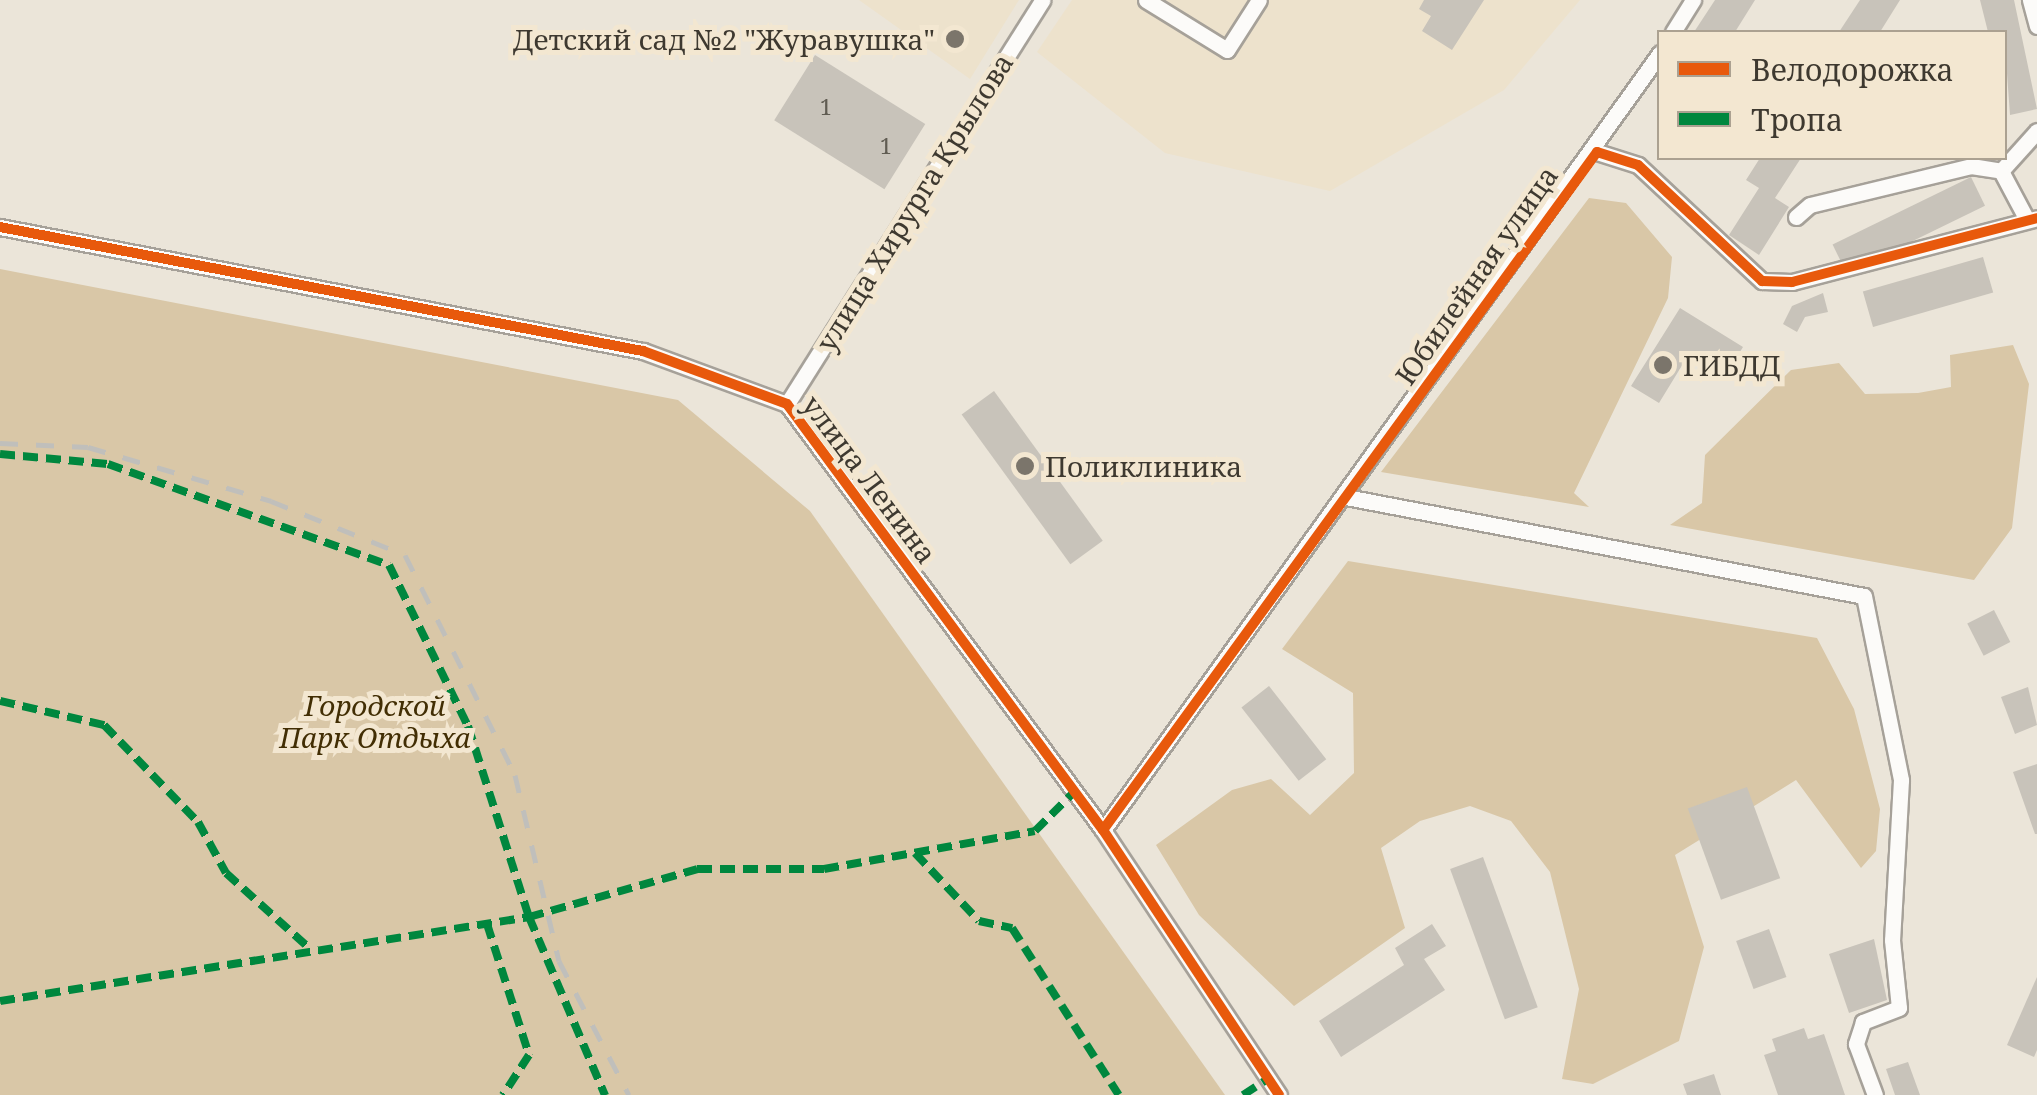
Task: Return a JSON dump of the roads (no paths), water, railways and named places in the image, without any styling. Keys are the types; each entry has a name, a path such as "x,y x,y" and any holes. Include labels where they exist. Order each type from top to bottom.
{"street":[{"name":"улица Хирурга Крылова","path":"788,404 1042,0"},
{"path":"1146,0 1227,50 1259,0"},
{"path":"1674,30 1694,0"},
{"path":"2030,0 2037,26"},
{"name":"Юбилейная улица","path":"1103,830 1597,152 1657,59"},
{"path":"2001,171 2037,130"},
{"path":"1597,152 1638,165 1762,281 1792,282 2032,219 2001,171 1971,166 1810,205 1796,217"},
{"name":"улица Ленина","path":"0,227 643,350 788,404 1103,830 1279,1095"},
{"path":"1346,497 1864,596 1901,780 1892,940 1899,1008 1863,1022 1856,1044 1875,1095"}],"railway":[{"path":"0,443 88,447 271,501 405,555 515,775 559,961 629,1095"}],"place":[{"name":"Детский сад №2 \"Журавушка\"","path":"955,39"},
{"name":"ГИБДД","path":"1663,365"},
{"name":"Поликлиника","path":"1025,466"}],"park label":[{"name":"Городской Парк Отдыха","path":"375,721"}]}
